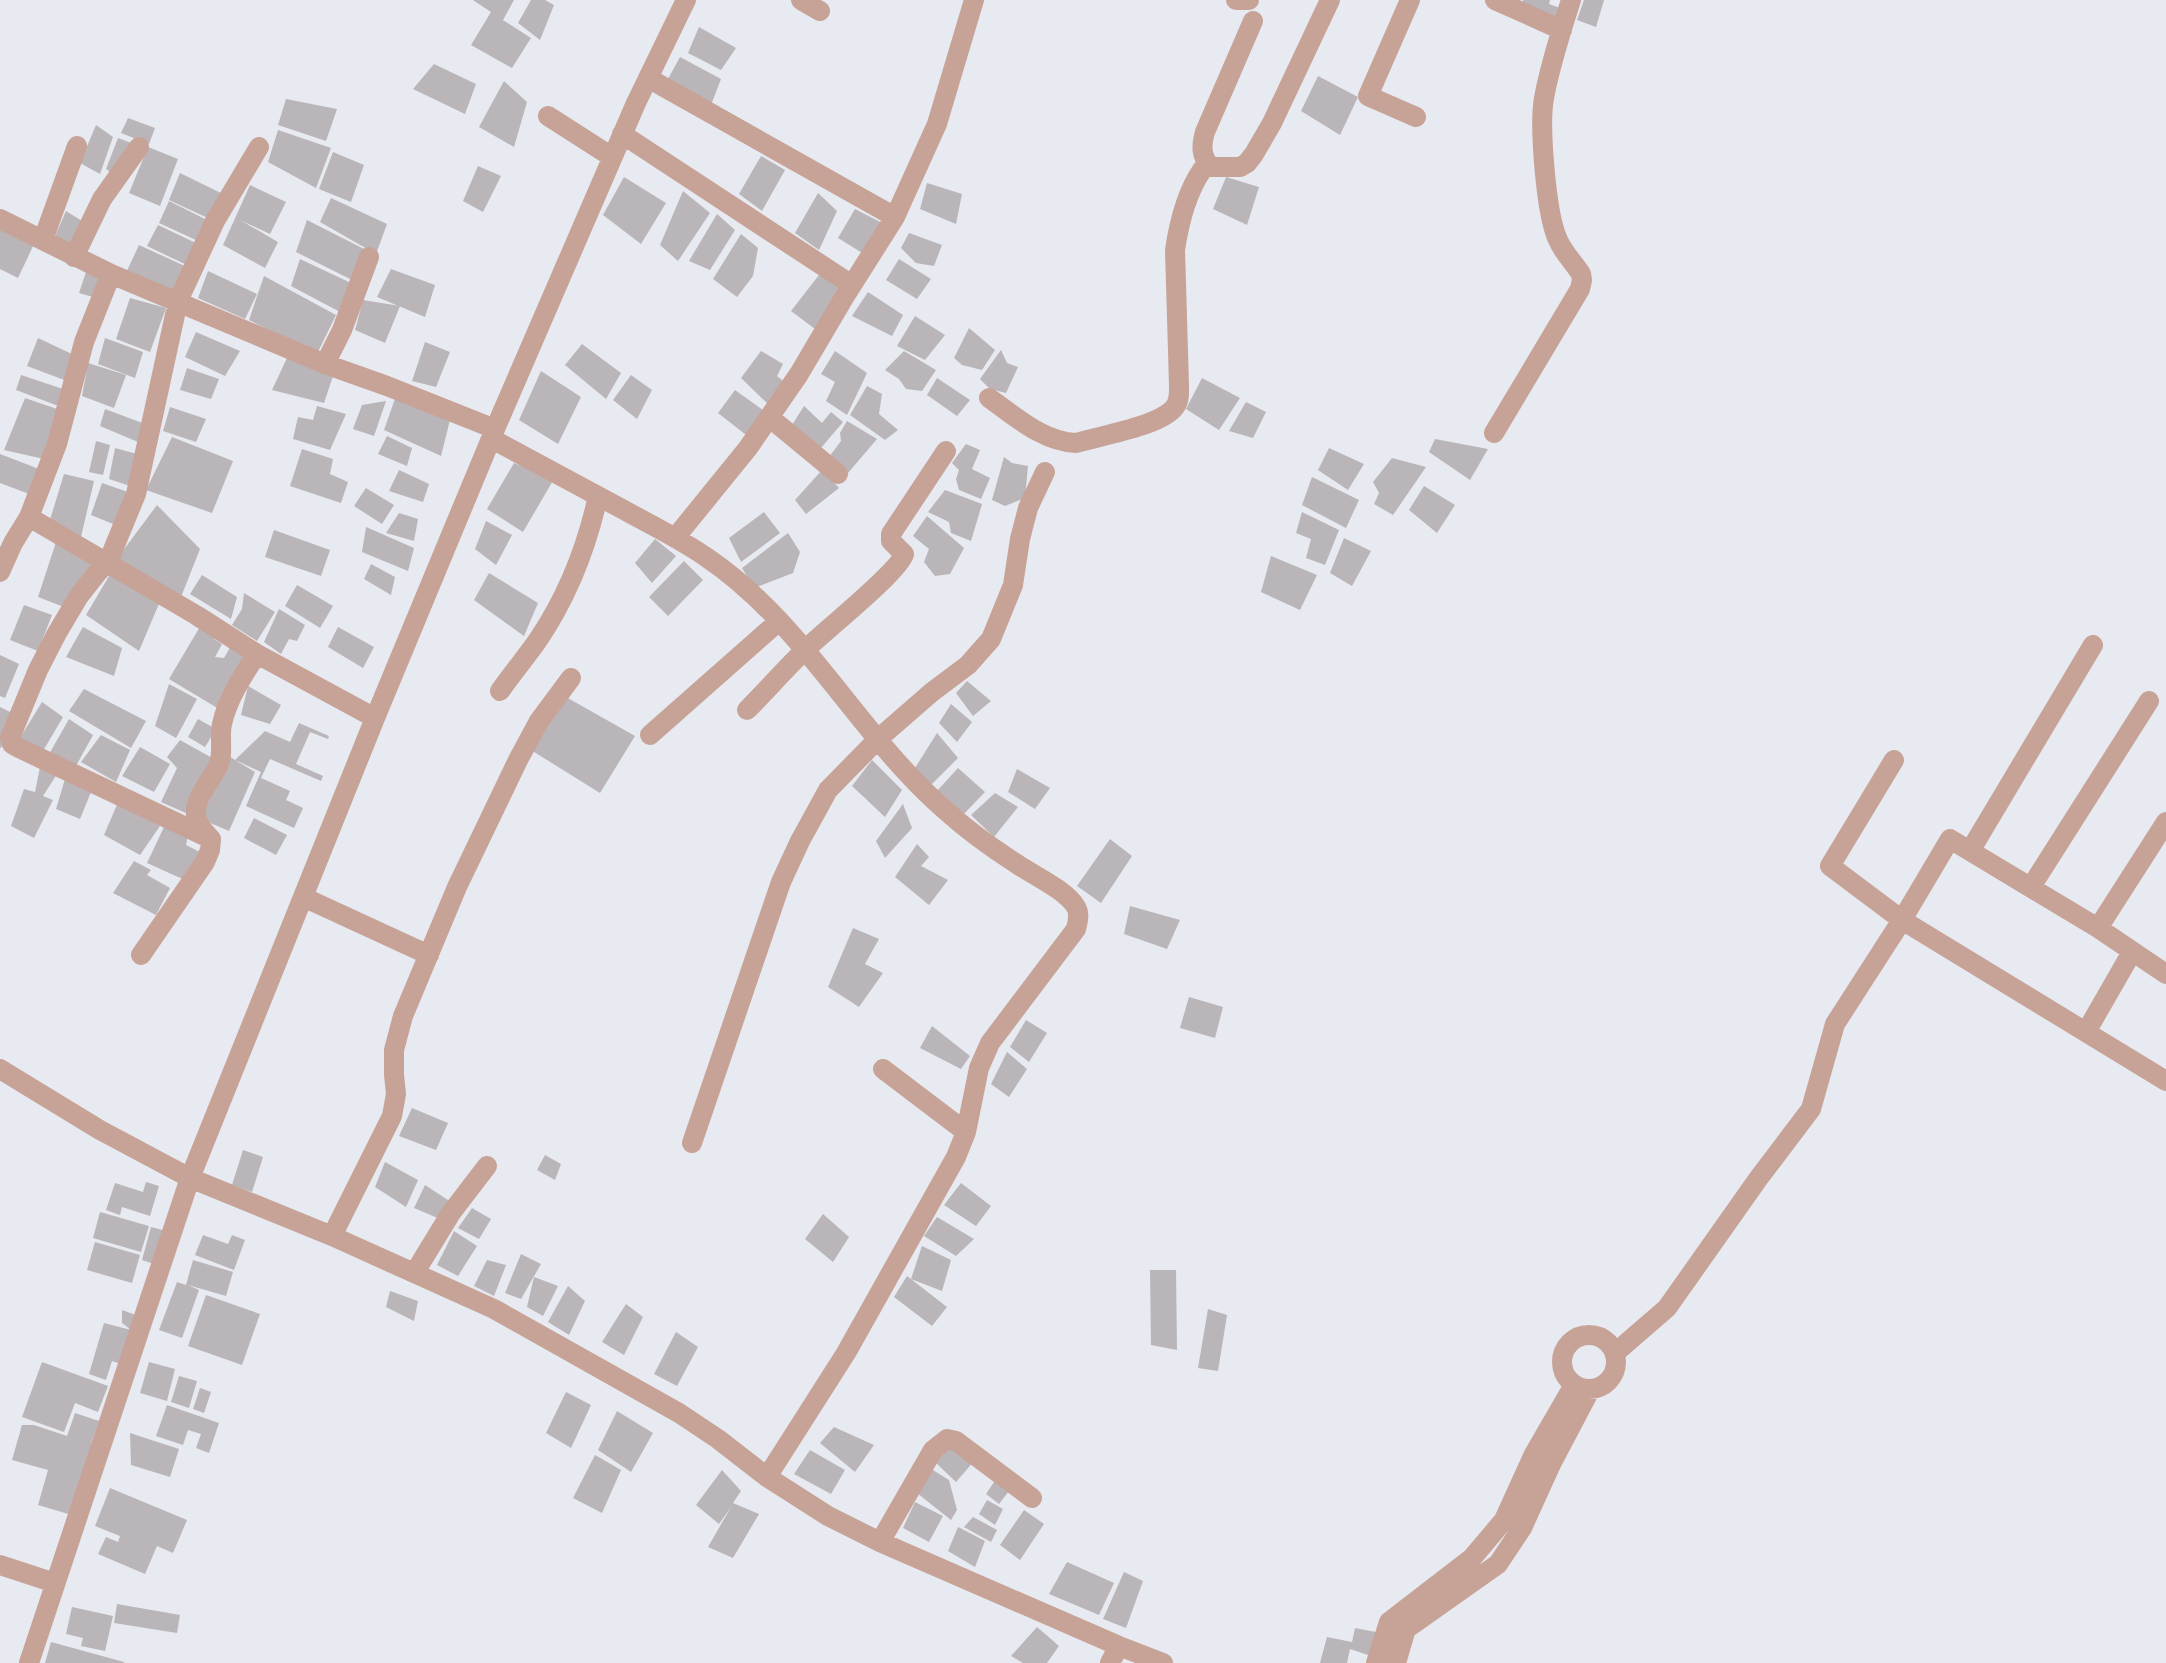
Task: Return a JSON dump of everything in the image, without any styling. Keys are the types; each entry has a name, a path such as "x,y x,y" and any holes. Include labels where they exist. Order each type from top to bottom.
{"street":[{"path":"29,1663 190,1178 375,718 493,434 622,134 686,0"},
{"path":"801,0 820,11"},
{"path":"675,538 748,448 800,374 852,285 895,218 937,124 974,0"},
{"path":"1236,0 1249,0"},
{"path":"988,398 1048,438 1062,443 1076,443 1156,420 1175,407 1179,399 1179,385 1174,250 1178,230 1198,176 1202,170 1210,167 1240,167 1247,163 1254,154 1272,123 1330,0"},
{"path":"1410,0 1368,96 1416,117"},
{"path":"1495,0 1562,30"},
{"path":"1494,433 1580,289 1582,280 1581,273 1557,239 1553,224 1547,188 1543,127 1544,99 1571,0"},
{"path":"1210,167 1203,157 1202,145 1205,132 1253,21"},
{"path":"648,78 895,218"},
{"path":"548,116 612,157"},
{"path":"622,134 852,285"},
{"path":"43,240 77,146"},
{"path":"74,256 102,199 139,147"},
{"path":"211,839 12,744 10,738 38,670 57,633 79,596 108,562 136,494 178,301 215,220 259,147"},
{"path":"0,219 111,274 325,364 387,386 493,434 707,557 742,584 805,649 836,690 918,786 953,818 1065,895 1076,907 1078,913 1076,929 990,1043 979,1068 966,1132 956,1157 846,1353 767,1477"},
{"path":"325,364 342,330 369,257"},
{"path":"0,572 28,517 57,444 84,342 111,274"},
{"path":"769,417 837,474"},
{"path":"747,710 805,649 902,559 904,554 891,541 891,534 946,451"},
{"path":"692,1143 781,882 800,841 828,790 878,739 932,692 968,665 992,639 1013,585 1020,539 1028,508 1045,472"},
{"path":"500,692 539,639 562,598 583,550 598,496"},
{"path":"28,517 108,562 257,654 375,718"},
{"path":"650,735 779,621"},
{"path":"1970,851 2093,645"},
{"path":"141,955 205,862 211,839 197,823 195,814 197,805 220,763 220,735 227,707 257,654"},
{"path":"332,1236 392,1116 396,1104 393,1075 394,1050 403,1016 457,887 539,721 571,678"},
{"path":"2031,887 2149,700"},
{"path":"1894,760 1830,866 1902,920 2166,1081"},
{"path":"2098,928 2166,822"},
{"path":"1615,1353 1667,1308 1758,1179 1811,1109 1835,1024 1902,920 1950,839 2098,928 2166,974"},
{"path":"303,897 429,955"},
{"path":"2086,1032 2132,952"},
{"path":"0,1069 100,1130 190,1178 332,1236 494,1309 679,1413 718,1439 767,1477 828,1516 1114,1655 1163,1663"},
{"path":"883,1069 966,1132"},
{"path":"415,1272 451,1213 486,1166"},
{"path":"1588,1335 1604,1339 1615,1353 1615,1370 1606,1384 1582,1387 1563,1372 1562,1354 1572,1340 1588,1335"},
{"path":"1376,1663 1389,1622 1446,1588 1498,1564 1522,1528 1582,1387"},
{"path":"880,1542 933,1450 947,1439 956,1441 1032,1498"},
{"path":"0,1565 55,1583"},
{"path":"1396,1663 1406,1629 1446,1588"}],"building":[{"path":"473,0 514,0 503,20 531,38 512,68 471,45 491,12"},
{"path":"531,0 545,0 554,5 540,40 518,23"},
{"path":"1523,0 1550,0 1549,4 1563,9 1553,26 1521,6"},
{"path":"1584,0 1604,0 1596,27 1577,20"},
{"path":"699,27 736,48 721,70 688,53"},
{"path":"680,57 721,79 711,105 668,79"},
{"path":"434,64 476,84 465,114 413,89"},
{"path":"1318,76 1358,97 1340,135 1301,111"},
{"path":"504,81 527,102 514,147 479,127"},
{"path":"286,99 337,109 326,141 278,125"},
{"path":"128,118 155,128 149,144 121,133"},
{"path":"96,125 113,137 100,174 80,163"},
{"path":"278,130 331,148 316,188 268,162"},
{"path":"118,138 134,144 113,174 106,169"},
{"path":"148,147 178,159 160,206 129,193"},
{"path":"333,152 364,165 351,202 319,189"},
{"path":"761,156 785,170 762,211 739,194"},
{"path":"478,166 501,176 483,212 463,201"},
{"path":"180,173 227,196 212,220 169,200"},
{"path":"624,177 666,203 641,244 603,215"},
{"path":"1226,177 1259,187 1247,225 1213,209"},
{"path":"927,183 962,194 956,224 920,209"},
{"path":"250,185 286,202 270,234 240,220 278,242 265,268 223,245"},
{"path":"683,191 710,213 678,261 660,245"},
{"path":"818,193 837,211 819,250 795,233"},
{"path":"331,198 387,224 376,254 320,222"},
{"path":"169,201 207,220 198,241 159,223"},
{"path":"855,209 884,224 864,254 838,238"},
{"path":"66,211 82,221 71,248 53,241"},
{"path":"717,214 735,230 710,270 689,261"},
{"path":"307,220 368,251 354,281 296,252"},
{"path":"0,225 35,242 18,278 0,269"},
{"path":"158,225 200,245 191,267 147,246"},
{"path":"909,233 942,245 934,266 916,263 901,248"},
{"path":"741,234 758,248 753,276 737,297 713,279"},
{"path":"139,245 189,268 176,298 125,275"},
{"path":"300,259 351,283 340,312 291,286"},
{"path":"899,259 931,279 917,299 886,280"},
{"path":"87,269 101,276 93,297 79,293"},
{"path":"391,269 435,285 425,317 377,297"},
{"path":"208,271 257,294 245,319 198,298"},
{"path":"819,275 841,286 815,329 791,311"},
{"path":"264,276 336,315 317,354 249,320"},
{"path":"868,292 903,315 892,336 852,316"},
{"path":"130,298 166,308 150,352 116,339"},
{"path":"363,300 400,306 385,343 355,330"},
{"path":"915,316 945,335 925,360 897,346"},
{"path":"969,328 995,350 982,370 962,365 954,358"},
{"path":"196,332 240,351 225,376 185,357"},
{"path":"38,338 74,355 67,381 27,366"},
{"path":"105,338 143,352 135,378 98,364"},
{"path":"425,342 450,352 436,387 412,381"},
{"path":"582,344 621,373 606,399 565,365"},
{"path":"1001,350 1007,363 1018,367 1006,393 990,389 980,379"},
{"path":"761,351 783,364 777,376 787,384 769,405 741,378"},
{"path":"835,351 867,373 847,415 826,401 835,382 821,374"},
{"path":"904,351 936,370 922,391 906,389 899,379 885,370"},
{"path":"287,358 334,373 324,403 272,390"},
{"path":"88,363 126,375 114,408 82,396"},
{"path":"187,368 219,379 211,399 180,390"},
{"path":"541,371 581,397 558,444 519,420"},
{"path":"21,375 66,390 61,407 16,390"},
{"path":"631,375 652,390 637,419 613,400"},
{"path":"937,378 970,400 957,416 927,395"},
{"path":"1202,378 1240,398 1219,430 1186,409"},
{"path":"867,386 882,394 879,414 898,430 885,440 850,415"},
{"path":"735,390 767,413 750,438 718,413"},
{"path":"396,396 450,420 441,456 384,430"},
{"path":"25,398 60,410 44,459 4,450"},
{"path":"386,401 374,436 353,429 362,405"},
{"path":"1246,402 1266,412 1253,438 1229,431"},
{"path":"317,406 346,414 330,450 293,439 298,417 313,420"},
{"path":"804,406 822,423 831,412 843,422 821,448 792,425"},
{"path":"170,407 206,419 196,442 163,431"},
{"path":"105,409 145,424 138,442 100,426"},
{"path":"847,421 877,439 848,473 829,457 841,441 840,433"},
{"path":"387,436 412,448 407,466 378,454"},
{"path":"172,437 233,461 212,513 146,490"},
{"path":"1435,439 1488,449 1470,480 1429,452"},
{"path":"96,441 110,445 103,475 89,472"},
{"path":"966,444 980,450 972,469 990,478 981,499 959,490 956,479 959,470 952,463"},
{"path":"115,448 137,454 130,486 109,479"},
{"path":"1329,448 1364,464 1348,490 1318,470"},
{"path":"302,449 333,459 330,474 348,482 341,503 290,486"},
{"path":"0,454 39,469 37,497 0,483"},
{"path":"1004,457 1012,463 1028,466 1025,498 1005,506 992,500"},
{"path":"1392,458 1426,467 1393,515 1374,504 1379,493 1373,482"},
{"path":"514,463 554,479 523,532 487,509"},
{"path":"399,470 429,484 423,502 389,491"},
{"path":"822,470 839,488 806,514 795,500"},
{"path":"64,474 94,481 81,537 49,523"},
{"path":"1312,477 1359,500 1346,528 1302,505"},
{"path":"102,483 131,493 118,526 91,515"},
{"path":"1424,486 1455,505 1437,533 1409,510"},
{"path":"366,488 394,505 382,524 354,506"},
{"path":"945,490 982,504 971,541 951,533 949,522 928,512"},
{"path":"157,505 200,549 181,597 116,560"},
{"path":"764,512 780,533 741,562 729,538"},
{"path":"1302,512 1339,530 1325,565 1306,558 1311,539 1296,533"},
{"path":"399,513 418,519 414,541 386,533"},
{"path":"927,516 964,548 950,574 935,576 924,562 929,549 913,536"},
{"path":"486,521 512,535 496,565 475,549"},
{"path":"366,527 414,548 408,571 362,552"},
{"path":"274,530 330,550 321,576 265,557"},
{"path":"788,533 800,552 793,573 754,588 742,568"},
{"path":"1344,538 1371,551 1352,586 1330,573"},
{"path":"57,539 95,562 64,607 38,597"},
{"path":"655,539 676,556 652,583 635,563"},
{"path":"1271,556 1317,575 1300,610 1261,592"},
{"path":"684,561 703,580 668,616 649,597"},
{"path":"371,564 395,577 391,595 364,579"},
{"path":"112,571 161,599 139,651 86,615"},
{"path":"489,573 538,603 524,636 474,600"},
{"path":"202,575 237,597 231,619 190,594"},
{"path":"297,585 333,606 320,628 285,606"},
{"path":"244,593 275,612 257,641 232,625 242,609"},
{"path":"24,605 52,615 38,651 10,640"},
{"path":"279,609 305,625 297,641 289,639 281,654 264,642"},
{"path":"201,625 217,635 214,639 222,644 215,657 224,658 233,642 253,654 219,709 169,679"},
{"path":"83,627 122,648 114,676 66,657"},
{"path":"338,627 374,647 363,668 328,647"},
{"path":"0,655 19,664 5,698 0,696"},
{"path":"967,681 991,701 973,716 956,693"},
{"path":"169,684 197,699 176,738 155,726"},
{"path":"248,686 281,705 270,724 241,715"},
{"path":"84,689 146,721 131,748 69,711"},
{"path":"566,697 635,736 600,793 531,750"},
{"path":"42,702 63,717 43,751 20,738"},
{"path":"951,704 972,722 957,742 939,723"},
{"path":"0,707 12,713 1,748 0,748"},
{"path":"69,719 93,735 76,766 48,756"},
{"path":"198,719 216,729 205,747 188,737"},
{"path":"299,723 329,736 328,739 310,732 296,764 323,776 321,781 270,759 261,778 290,791 286,800 303,808 294,828 246,806 261,772 235,760 265,731 290,742"},
{"path":"937,733 958,758 930,786 915,768"},
{"path":"101,735 130,750 116,782 81,762"},
{"path":"180,740 214,759 188,814 161,802 177,768 167,757"},
{"path":"140,747 170,764 154,792 122,776"},
{"path":"229,756 255,772 229,831 201,819"},
{"path":"872,760 902,790 885,817 852,786"},
{"path":"40,767 57,774 43,796 53,800 34,838 11,826 24,789 35,792"},
{"path":"958,768 985,792 962,816 937,791"},
{"path":"1017,769 1050,788 1035,809 1008,792"},
{"path":"65,779 91,792 80,819 56,809"},
{"path":"995,793 1018,807 994,837 971,815"},
{"path":"119,800 160,826 140,855 104,835"},
{"path":"903,804 912,828 885,858 876,841"},
{"path":"254,818 287,835 276,855 244,838"},
{"path":"164,827 188,836 186,845 202,853 187,881 147,863"},
{"path":"1110,839 1132,856 1101,903 1077,886"},
{"path":"917,844 929,857 921,866 948,880 929,905 895,877"},
{"path":"134,861 151,870 147,875 170,888 156,915 113,893"},
{"path":"1130,906 1180,920 1167,949 1124,934"},
{"path":"853,928 879,939 865,964 883,973 859,1007 828,987"},
{"path":"1189,997 1223,1007 1215,1038 1180,1028"},
{"path":"1026,1020 1047,1033 1029,1062 1010,1047"},
{"path":"932,1026 970,1056 961,1069 920,1048"},
{"path":"1007,1052 1027,1069 1009,1097 991,1084"},
{"path":"412,1108 448,1123 436,1150 399,1136"},
{"path":"243,1150 263,1157 252,1192 232,1185"},
{"path":"545,1155 561,1164 555,1180 537,1170"},
{"path":"385,1162 418,1180 406,1207 375,1187"},
{"path":"146,1182 159,1186 150,1216 122,1207 120,1215 106,1210 115,1183 143,1192"},
{"path":"961,1183 991,1206 976,1226 944,1205"},
{"path":"425,1185 451,1202 440,1219 414,1208"},
{"path":"472,1208 491,1219 479,1239 458,1228"},
{"path":"100,1212 149,1226 141,1252 93,1238"},
{"path":"823,1214 849,1237 833,1262 805,1239"},
{"path":"937,1217 974,1239 956,1256 924,1236"},
{"path":"151,1227 166,1231 157,1265 142,1260"},
{"path":"454,1231 477,1246 458,1276 437,1265"},
{"path":"203,1235 228,1244 232,1235 245,1240 234,1270 195,1255"},
{"path":"95,1242 140,1255 132,1283 87,1270"},
{"path":"922,1246 951,1260 942,1291 911,1279"},
{"path":"521,1254 541,1264 521,1299 505,1293"},
{"path":"193,1260 233,1272 226,1296 188,1285 199,1290 182,1338 159,1330 177,1282 186,1285"},
{"path":"487,1260 506,1265 494,1296 474,1286"},
{"path":"1150,1270 1176,1270 1177,1350 1151,1345"},
{"path":"907,1276 947,1307 932,1326 894,1297"},
{"path":"534,1277 558,1286 543,1316 527,1307"},
{"path":"568,1286 585,1301 569,1335 548,1322"},
{"path":"390,1291 418,1301 414,1321 386,1307"},
{"path":"206,1295 260,1314 242,1365 188,1346"},
{"path":"626,1304 643,1317 624,1355 602,1342"},
{"path":"1208,1309 1227,1315 1218,1371 1198,1368"},
{"path":"122,1310 136,1315 131,1330 122,1323"},
{"path":"104,1323 131,1330 121,1364 112,1361 106,1380 89,1374"},
{"path":"676,1332 698,1347 677,1386 654,1374"},
{"path":"42,1362 108,1386 98,1412 75,1403 64,1432 22,1417"},
{"path":"149,1362 175,1369 167,1401 140,1393"},
{"path":"179,1376 197,1381 189,1408 171,1402"},
{"path":"200,1388 211,1392 204,1413 193,1409"},
{"path":"566,1392 591,1405 571,1448 546,1433"},
{"path":"167,1405 219,1423 209,1453 196,1448 201,1434 188,1430 183,1445 156,1436"},
{"path":"617,1411 653,1433 631,1472 598,1450"},
{"path":"75,1413 99,1421 91,1444 96,1444 75,1516 38,1505 48,1470 12,1460 22,1425 34,1425 67,1436"},
{"path":"834,1427 874,1445 855,1472 820,1443"},
{"path":"130,1433 179,1449 170,1477 131,1465"},
{"path":"948,1443 975,1460 956,1482 935,1462"},
{"path":"810,1450 845,1470 831,1494 794,1474"},
{"path":"595,1455 621,1470 602,1513 573,1498"},
{"path":"928,1467 949,1480 957,1510 951,1520 917,1493"},
{"path":"722,1470 741,1491 733,1503 759,1514 733,1558 708,1547 731,1507 719,1524 696,1505"},
{"path":"996,1479 1009,1491 999,1504 986,1494"},
{"path":"110,1488 187,1520 173,1553 157,1546 145,1574 98,1554 106,1537 118,1542 120,1536 95,1526"},
{"path":"987,1500 1003,1509 995,1525 979,1514"},
{"path":"915,1502 943,1516 929,1542 903,1528"},
{"path":"1024,1510 1044,1524 1020,1560 1000,1545"},
{"path":"973,1517 997,1530 991,1542 964,1527"},
{"path":"958,1527 985,1541 975,1567 948,1551"},
{"path":"1067,1562 1114,1583 1099,1615 1049,1594"},
{"path":"1124,1572 1143,1581 1126,1628 1103,1619"},
{"path":"117,1604 180,1615 177,1633 114,1623"},
{"path":"72,1607 113,1616 105,1651 81,1646 83,1638 66,1634"},
{"path":"1037,1627 1059,1646 1047,1663 1023,1663 1011,1656"},
{"path":"1355,1628 1386,1634 1380,1659 1350,1649 1347,1663 1320,1663 1327,1637 1352,1642"},
{"path":"51,1642 124,1662 124,1663 45,1663"}]}
